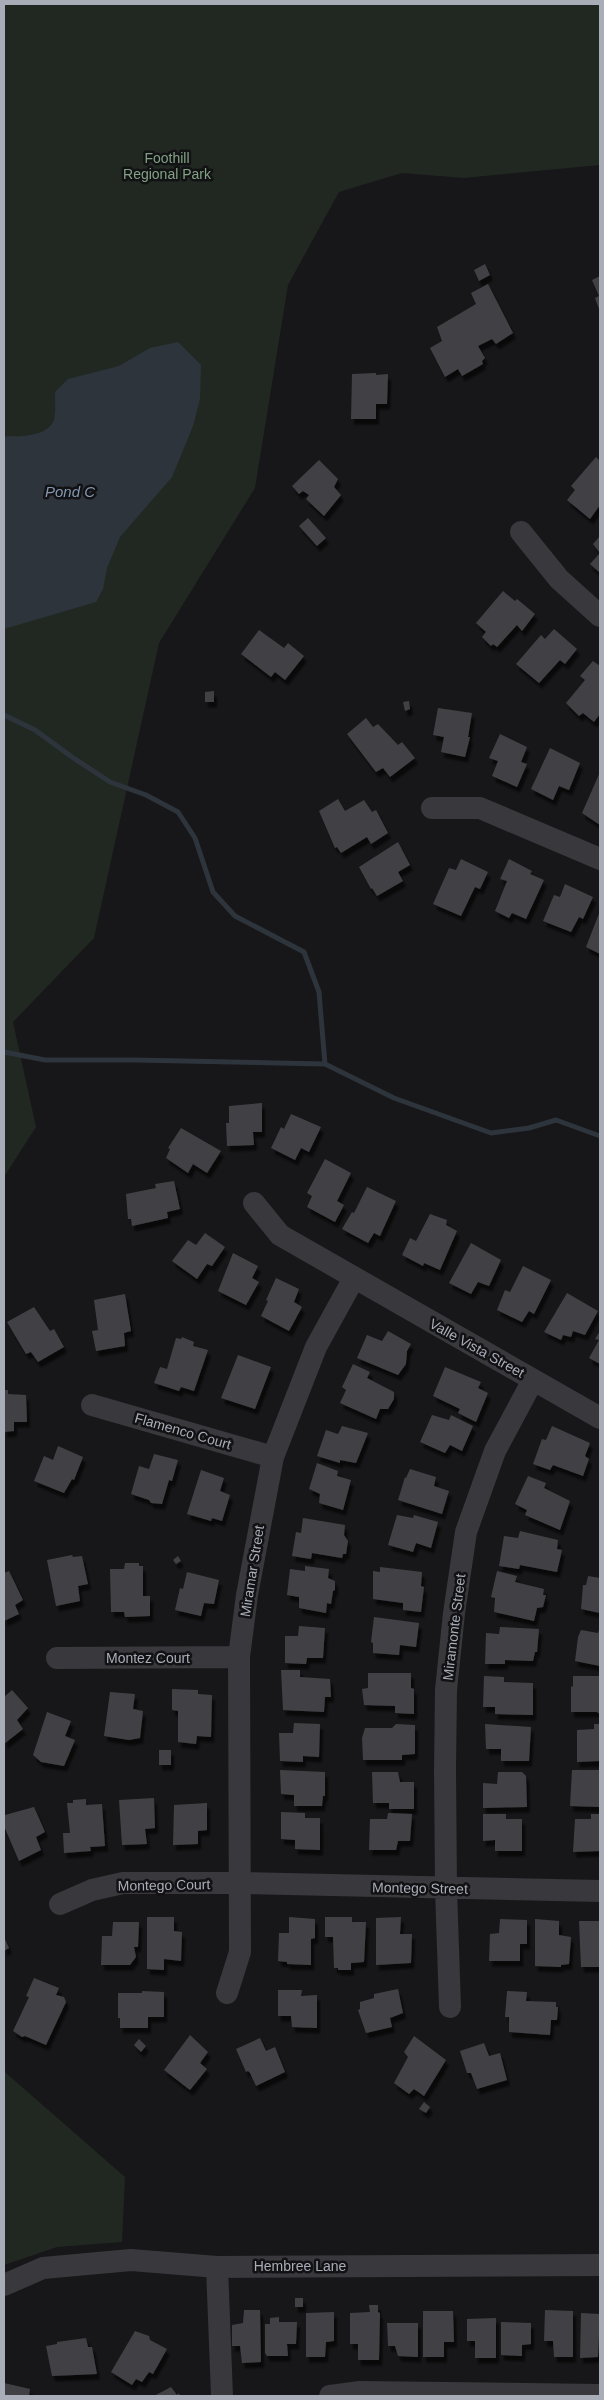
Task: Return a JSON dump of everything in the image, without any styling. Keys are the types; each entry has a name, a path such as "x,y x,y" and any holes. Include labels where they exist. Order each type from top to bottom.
{"street":[{"path":"521,532 559,579 600,616"},
{"path":"432,808 480,808 600,859"},
{"name":"Valle Vista Street","path":"254,1202 280,1236 600,1418"},
{"name":"Miramar Street","path":"227,1993 240,1952 240,1658 249,1587 273,1457 316,1347 354,1278"},
{"name":"Miramonte Street","path":"450,2007 446,1889 446,1690 454,1613 466,1532 496,1451 533,1380"},
{"name":"Flamenco Court","path":"92,1405 273,1457"},
{"name":"Montez Court","path":"57,1658 240,1658"},
{"name":"Montego Court","path":"60,1904 92,1890 123,1883 240,1883"},
{"name":"Montego Street","path":"240,1883 600,1891"},
{"name":"Hembree Lane","path":"4,2285 43,2268 131,2260 217,2267 600,2265"},
{"path":"217,2267 222,2396"},
{"path":"330,2396 360,2392 600,2395"}],"green space":[{"name":"Foothill Regional Park","path":"4,4 600,4 600,165 464,178 402,173 339,192 288,285 255,488 159,643 94,938 13,1022 36,1127 4,1177"},
{"path":"4,2068 6,2073 125,2177 122,2242 57,2247 4,2265"}],"water":[{"name":"Pond C","path":"178,342 201,365 200,399 193,426 172,477 120,537 107,568 103,589 96,602 4,629 4,436 32,435 51,426 55,417 55,392 68,379 119,366 150,348"}],"building":[{"path":"485,264 490,275 479,281 474,270"},
{"path":"600,276 600,312 595,298 599,296 592,280"},
{"path":"488,284 513,333 496,344 492,339 478,346 485,358 482,361 483,364 462,376 458,369 445,377 430,348 442,341 437,327 476,304 471,293"},
{"path":"376,373 376,375 388,374 387,404 376,404 376,419 351,419 352,374"},
{"path":"596,457 600,461 600,505 590,519 567,500 575,490 571,486"},
{"path":"319,460 338,479 334,487 341,495 324,516 306,499 309,495 303,491 299,494 292,486"},
{"path":"308,518 326,538 317,546 299,526"},
{"path":"600,536 600,553 593,544"},
{"path":"600,553 600,573 590,564"},
{"path":"503,591 515,601 517,599 535,614 522,631 517,625 497,647 493,644 491,646 482,637 486,632 476,623"},
{"path":"554,629 577,649 565,664 560,660 539,683 516,664 541,635 545,639"},
{"path":"259,630 284,648 288,643 304,656 285,680 275,672 271,677 241,654"},
{"path":"593,661 600,666 600,714 594,722 583,713 579,716 566,703 585,680 580,676"},
{"path":"214,691 214,702 205,702 205,692"},
{"path":"409,701 410,709 405,711 403,702"},
{"path":"438,708 472,713 468,737 470,737 465,757 441,752 444,737 433,735"},
{"path":"366,718 373,727 378,724 398,745 402,742 415,758 390,777 383,768 376,772 347,734"},
{"path":"500,734 527,747 521,762 527,764 517,787 492,776 498,761 489,758"},
{"path":"550,748 580,763 569,790 559,786 553,800 531,789"},
{"path":"600,772 600,825 582,813"},
{"path":"338,799 345,811 364,800 372,812 376,810 388,833 371,844 367,837 341,853 337,847 335,848 319,811"},
{"path":"398,842 410,865 398,872 403,881 377,896 359,867"},
{"path":"461,859 488,872 480,889 475,887 461,916 433,904 449,868 456,870"},
{"path":"509,859 532,871 530,874 544,880 526,919 512,913 509,918 495,911 507,881 500,879"},
{"path":"565,884 593,897 583,919 579,917 571,932 543,921 554,895 560,897"},
{"path":"600,911 600,954 586,947"},
{"path":"262,1103 262,1132 253,1132 254,1145 227,1146 226,1123 229,1123 229,1106"},
{"path":"291,1114 321,1127 309,1152 301,1148 295,1160 271,1148 281,1127 284,1129"},
{"path":"181,1128 221,1151 207,1173 193,1164 188,1173 166,1158 170,1149 168,1148"},
{"path":"325,1159 351,1173 337,1201 344,1205 335,1222 307,1207 312,1196 307,1193"},
{"path":"174,1181 180,1209 167,1212 168,1218 132,1226 131,1219 128,1219 126,1194 156,1188 155,1184"},
{"path":"367,1187 396,1201 380,1236 374,1233 368,1243 342,1229 352,1212 354,1213"},
{"path":"430,1214 447,1220 446,1225 457,1231 440,1270 424,1263 423,1266 402,1255 410,1238 416,1241"},
{"path":"205,1233 225,1247 212,1266 207,1264 197,1279 172,1261 188,1240 196,1245"},
{"path":"471,1243 501,1260 489,1286 478,1282 471,1294 449,1283"},
{"path":"233,1253 258,1266 252,1278 259,1282 246,1305 218,1291"},
{"path":"523,1266 551,1280 534,1314 529,1311 522,1322 497,1310 505,1290 510,1292"},
{"path":"276,1278 299,1289 294,1302 302,1307 289,1331 261,1316"},
{"path":"567,1293 598,1311 585,1335 573,1331 571,1337 563,1335 561,1340 544,1332"},
{"path":"125,1294 131,1331 124,1333 125,1346 96,1351 92,1331 98,1330 94,1300"},
{"path":"34,1307 50,1331 54,1329 64,1347 38,1362 31,1352 26,1354 7,1322"},
{"path":"388,1331 411,1344 407,1351 406,1364 398,1375 357,1358 367,1335 382,1341"},
{"path":"600,1331 600,1364 589,1358 599,1340 595,1339"},
{"path":"182,1337 194,1342 193,1346 208,1350 194,1391 181,1387 179,1391 154,1383 160,1367 167,1369 176,1338 181,1339"},
{"path":"238,1355 271,1367 255,1409 221,1398"},
{"path":"353,1364 370,1372 367,1378 394,1392 394,1399 388,1409 380,1409 376,1419 340,1403 346,1390 342,1387"},
{"path":"445,1367 481,1382 478,1388 488,1393 476,1422 458,1413 460,1409 433,1396"},
{"path":"4,1390 8,1390 8,1394 26,1395 27,1422 14,1422 14,1431 4,1432"},
{"path":"432,1415 449,1420 451,1415 473,1426 462,1451 450,1445 445,1453 420,1442"},
{"path":"342,1426 368,1433 356,1463 340,1460 340,1463 317,1456 326,1430 338,1434"},
{"path":"552,1426 590,1443 585,1456 589,1459 583,1476 553,1465 550,1470 533,1464 542,1439 546,1440"},
{"path":"58,1446 83,1457 74,1480 72,1479 64,1493 34,1481 44,1456 53,1460"},
{"path":"154,1454 178,1460 172,1481 169,1480 162,1504 151,1503 149,1500 131,1494 139,1466 149,1469"},
{"path":"317,1463 338,1471 337,1476 351,1480 343,1510 319,1503 320,1494 309,1489"},
{"path":"410,1469 436,1477 434,1486 449,1491 442,1514 398,1500 405,1477"},
{"path":"201,1470 224,1478 220,1491 230,1495 222,1521 212,1518 211,1521 187,1514"},
{"path":"528,1476 546,1483 544,1488 570,1501 560,1530 525,1515 527,1510 515,1504"},
{"path":"397,1515 413,1518 414,1515 438,1522 431,1548 416,1543 413,1552 388,1545"},
{"path":"303,1518 345,1525 344,1535 348,1541 346,1554 343,1554 342,1558 312,1553 311,1559 292,1556 296,1532 301,1533"},
{"path":"520,1531 558,1540 557,1549 562,1550 557,1572 520,1565 519,1569 499,1566 504,1536 518,1538"},
{"path":"72,1555 73,1557 82,1556 88,1584 78,1586 80,1601 56,1606 47,1560"},
{"path":"178,1556 181,1561 176,1564 173,1560"},
{"path":"125,1563 139,1563 139,1566 143,1566 143,1596 150,1596 150,1616 125,1617 124,1612 111,1612 110,1569 124,1569"},
{"path":"305,1566 329,1569 328,1578 335,1581 335,1590 333,1591 331,1604 327,1603 326,1613 299,1608 299,1597 287,1595 290,1569 305,1571"},
{"path":"380,1567 422,1572 421,1586 424,1587 421,1612 403,1610 403,1603 373,1599 373,1571 380,1572"},
{"path":"9,1571 23,1600 15,1605 19,1614 4,1621 4,1573"},
{"path":"497,1571 517,1576 515,1582 544,1589 543,1595 546,1595 543,1607 537,1608 534,1621 494,1612 495,1598 491,1597"},
{"path":"187,1572 219,1580 214,1604 204,1603 201,1616 175,1610 180,1588 183,1589"},
{"path":"588,1576 600,1578 600,1613 581,1609 583,1585 586,1585"},
{"path":"374,1617 419,1623 416,1647 400,1645 399,1655 373,1653 373,1643 371,1642"},
{"path":"299,1626 325,1628 323,1658 307,1658 306,1664 285,1663 285,1636 298,1636"},
{"path":"500,1627 539,1629 537,1652 535,1652 533,1661 505,1660 505,1664 485,1664 486,1633 499,1634"},
{"path":"600,1627 600,1666 575,1661 578,1637 581,1630 598,1633"},
{"path":"281,1670 300,1670 300,1677 330,1679 331,1697 325,1697 324,1712 283,1710"},
{"path":"368,1673 411,1673 411,1688 414,1689 414,1714 395,1713 395,1706 364,1705 362,1689 368,1688"},
{"path":"484,1676 504,1677 504,1682 533,1683 533,1715 495,1714 495,1707 483,1707"},
{"path":"573,1676 600,1676 600,1714 597,1712 571,1712"},
{"path":"172,1689 198,1690 198,1694 212,1695 211,1737 197,1736 196,1744 178,1742 178,1711 172,1710"},
{"path":"12,1690 28,1708 17,1720 23,1729 4,1744 4,1697"},
{"path":"110,1692 135,1694 133,1709 143,1711 140,1738 129,1740 104,1736"},
{"path":"47,1712 71,1721 65,1736 75,1740 64,1766 41,1762 33,1755"},
{"path":"294,1723 320,1724 319,1757 303,1756 303,1762 280,1761 279,1733 293,1733"},
{"path":"396,1724 415,1725 415,1754 402,1755 402,1760 363,1760 362,1738 365,1728 392,1728"},
{"path":"485,1724 531,1727 529,1761 501,1761 501,1749 486,1749"},
{"path":"594,1724 600,1724 600,1761 577,1762 577,1730 594,1729"},
{"path":"159,1750 171,1750 171,1765 159,1765"},
{"path":"280,1770 325,1772 325,1796 323,1796 322,1806 294,1806 294,1795 281,1794"},
{"path":"572,1770 599,1770 600,1807 570,1806"},
{"path":"372,1772 398,1772 400,1782 414,1782 414,1809 389,1809 389,1803 373,1803"},
{"path":"498,1772 522,1772 526,1776 527,1807 483,1808 483,1783 497,1784"},
{"path":"154,1798 155,1828 145,1829 147,1844 122,1845 119,1800"},
{"path":"86,1799 86,1805 102,1804 105,1846 90,1847 91,1851 64,1853 63,1833 70,1833 67,1803 73,1803 73,1800"},
{"path":"207,1803 207,1830 198,1831 198,1844 173,1845 174,1805"},
{"path":"34,1807 45,1832 36,1837 41,1850 19,1861 4,1826 5,1815"},
{"path":"281,1812 305,1813 305,1818 320,1818 320,1850 295,1849 295,1840 281,1839"},
{"path":"388,1813 412,1814 410,1841 398,1841 396,1850 369,1850 370,1819 387,1819"},
{"path":"483,1814 506,1814 506,1819 522,1819 522,1851 495,1851 495,1840 483,1841"},
{"path":"591,1814 600,1814 600,1851 573,1852 575,1819 591,1819"},
{"path":"147,1917 174,1917 174,1931 182,1932 181,1961 164,1959 164,1970 147,1969"},
{"path":"289,1917 315,1919 315,1938 311,1939 311,1965 287,1964 287,1962 278,1961 279,1933 289,1933"},
{"path":"325,1917 352,1917 352,1922 366,1922 364,1962 351,1963 351,1970 338,1970 338,1968 334,1968 333,1937 325,1937"},
{"path":"401,1917 400,1934 412,1934 411,1963 376,1965 376,1918"},
{"path":"500,1919 527,1920 527,1944 520,1944 520,1961 489,1961 490,1934 499,1933"},
{"path":"535,1919 559,1921 559,1935 571,1937 569,1964 561,1965 561,1967 535,1966"},
{"path":"579,1921 600,1921 600,1967 581,1967"},
{"path":"113,1922 139,1922 138,1947 134,1947 136,1957 130,1965 101,1965 102,1936 112,1936"},
{"path":"4,1937 9,1948 4,1951"},
{"path":"34,1978 59,1988 56,1995 64,1997 66,2002 46,2045 25,2036 22,2037 13,2031 29,1997 26,1996"},
{"path":"398,1989 403,2013 390,2018 392,2027 366,2033 358,2010 360,2009 360,2002 374,1998 374,1994"},
{"path":"278,1990 302,1990 301,1996 317,1995 317,2028 292,2027 291,2016 278,2016"},
{"path":"142,1991 164,1992 164,2017 148,2017 148,2028 120,2028 118,1993 142,1993"},
{"path":"507,1991 527,1992 526,2001 556,2002 556,2007 558,2007 557,2020 551,2020 550,2035 509,2032 509,2017 505,2017"},
{"path":"190,2035 208,2052 200,2063 207,2069 190,2090 164,2070"},
{"path":"414,2036 446,2060 424,2096 414,2089 409,2094 394,2083 408,2057 404,2052"},
{"path":"260,2038 266,2051 275,2047 285,2072 256,2086 250,2073 246,2072 236,2049"},
{"path":"139,2039 146,2046 141,2052 134,2045"},
{"path":"484,2043 489,2056 500,2053 507,2080 477,2089 471,2073 467,2073 460,2051"},
{"path":"424,2102 430,2107 426,2113 419,2109"},
{"path":"295,2298 303,2298 303,2307 295,2307"},
{"path":"369,2305 378,2305 378,2312 380,2313 379,2360 358,2360 358,2344 350,2344 350,2313 370,2312"},
{"path":"244,2310 260,2310 261,2362 242,2363 240,2346 232,2346 232,2325 243,2323"},
{"path":"545,2310 573,2311 573,2357 554,2357 553,2341 544,2341"},
{"path":"423,2311 453,2311 454,2342 444,2342 444,2357 423,2357"},
{"path":"334,2312 334,2341 326,2342 325,2357 306,2357 306,2313"},
{"path":"581,2313 600,2314 598,2357 580,2358"},
{"path":"279,2317 279,2322 297,2322 296,2344 287,2344 288,2356 267,2356 265,2353 265,2324 270,2324 270,2318"},
{"path":"496,2318 496,2358 475,2358 475,2341 467,2341 467,2319"},
{"path":"501,2322 531,2323 531,2344 522,2345 522,2356 501,2355"},
{"path":"387,2323 418,2323 418,2357 398,2356 395,2346 388,2346"},
{"path":"135,2331 149,2336 150,2340 167,2349 153,2374 149,2372 142,2382 136,2379 132,2385 111,2372"},
{"path":"86,2338 88,2347 92,2347 97,2374 52,2376 46,2346 57,2344 57,2342"},
{"path":"4,2383 30,2389 29,2396 4,2396"},
{"path":"171,2387 180,2396 154,2396"}],"waterway":[{"path":"4,715 35,730 110,782 146,795 178,812 195,838 213,892 235,916 304,952 319,992 325,1064"},
{"path":"4,1052 45,1060 325,1064 394,1098 491,1133 529,1128 556,1120 600,1136"}]}
